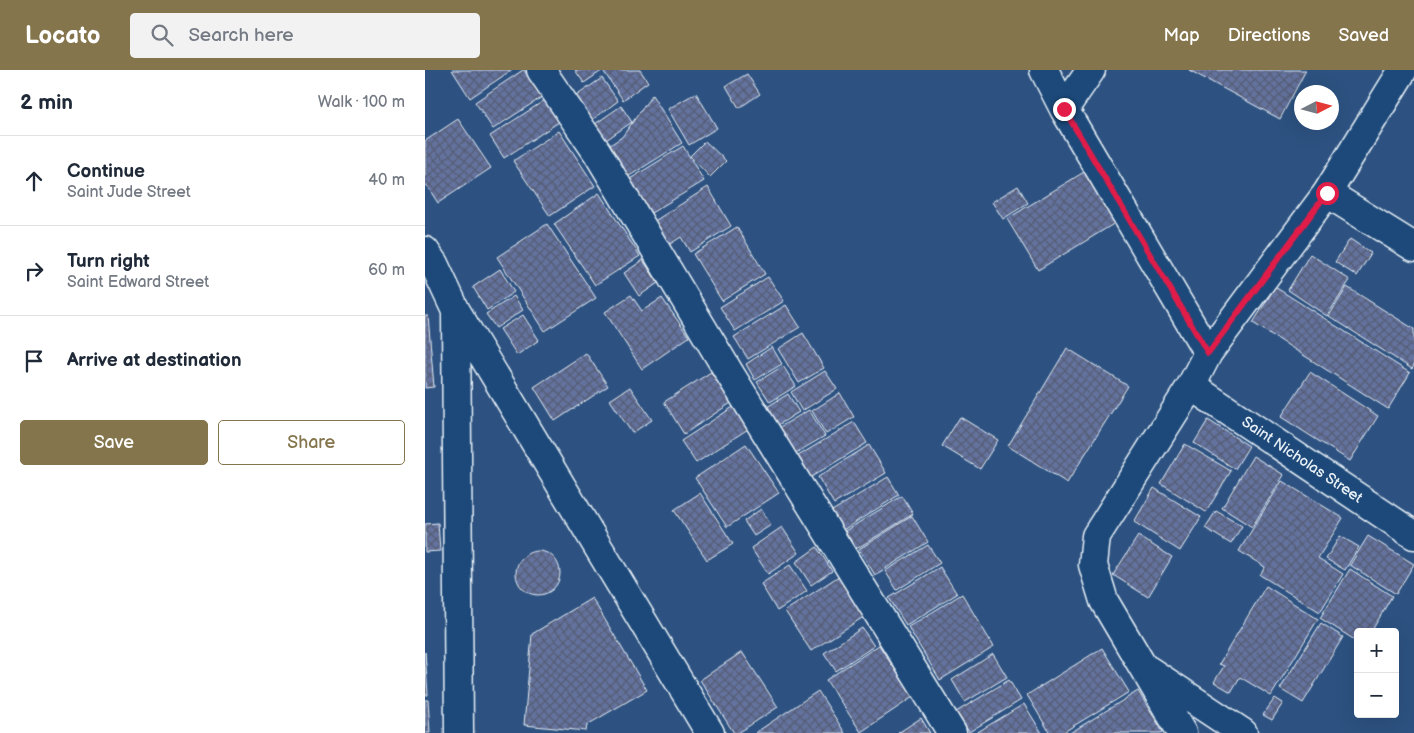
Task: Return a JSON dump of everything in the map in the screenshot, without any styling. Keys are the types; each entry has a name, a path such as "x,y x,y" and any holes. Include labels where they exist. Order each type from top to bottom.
{"street":[{"path":"541,70 597,152 730,374 952,733"},
{"path":"1044,70 1064,109 1208,353"},
{"path":"1064,109 1091,70"},
{"path":"1182,733 1104,601 1093,565 1096,536 1191,386 1208,353 1327,193 1403,70"},
{"path":"1327,193 1414,247"},
{"path":"425,251 434,264 456,310 710,733"},
{"path":"456,310 459,733"},
{"name":"Saint Nicholas Street","path":"1191,386 1414,535"},
{"path":"1142,667 1243,733"}],"building":[{"path":"452,70 512,70 470,98"},
{"path":"523,70 542,97 493,129 475,102"},
{"path":"575,70 603,70 584,83"},
{"path":"608,70 640,70 648,82 623,100 604,72"},
{"path":"1189,70 1306,70 1298,85 1294,85 1294,93 1280,119"},
{"path":"747,74 760,94 739,108 726,86"},
{"path":"602,78 618,101 592,120 576,96"},
{"path":"696,93 717,128 689,145 668,109"},
{"path":"652,95 682,143 626,178 607,147 622,137"},
{"path":"545,100 559,122 504,158 490,136"},
{"path":"621,106 632,122 606,140 595,124"},
{"path":"458,119 491,168 438,203 425,183 425,141"},
{"path":"559,131 595,186 550,216 513,161"},
{"path":"705,141 726,161 710,177 690,156"},
{"path":"683,146 704,181 651,213 630,179"},
{"path":"1089,169 1120,220 1038,270 1007,219"},
{"path":"1018,186 1028,203 1003,219 992,202"},
{"path":"708,187 731,226 690,252 681,237 667,246 653,222"},
{"path":"599,193 640,256 595,285 554,224"},
{"path":"547,224 596,298 545,331 497,257"},
{"path":"737,227 765,274 722,301 693,254"},
{"path":"1350,239 1371,253 1357,276 1335,262"},
{"path":"1310,254 1350,280 1327,316 1288,290"},
{"path":"643,260 658,283 639,296 624,273"},
{"path":"500,269 514,292 487,310 473,287"},
{"path":"768,277 784,301 735,331 720,307"},
{"path":"1275,287 1410,373 1388,409 1253,323"},
{"path":"1347,287 1414,329 1414,366 1412,369 1329,316"},
{"path":"631,295 642,311 662,298 689,337 642,369 605,312"},
{"path":"514,296 523,310 496,328 486,314"},
{"path":"786,305 800,327 748,359 734,337"},
{"path":"523,315 539,340 517,355 500,329"},
{"path":"425,316 428,316 434,387 425,388"},
{"path":"803,333 824,368 799,383 778,349"},
{"path":"772,347 782,364 755,380 746,364"},
{"path":"1067,348 1128,386 1067,483 1008,446"},
{"path":"586,353 608,386 555,421 534,387"},
{"path":"783,366 796,386 770,402 757,382"},
{"path":"825,371 837,389 802,411 791,392"},
{"path":"711,372 731,403 684,434 664,402"},
{"path":"1310,372 1378,416 1350,461 1281,417"},
{"path":"630,387 652,420 632,433 610,400"},
{"path":"840,393 854,417 826,434 812,411"},
{"path":"788,394 799,412 778,425 767,407"},
{"path":"733,407 748,429 696,463 681,441"},
{"path":"809,410 825,436 794,454 778,428"},
{"path":"960,417 998,440 980,469 942,446"},
{"path":"1208,420 1249,446 1235,469 1194,443"},
{"path":"854,422 867,443 811,477 798,456"},
{"path":"746,444 779,493 727,527 695,478"},
{"path":"1185,444 1231,471 1206,512 1161,484"},
{"path":"869,445 886,473 834,504 818,477"},
{"path":"1253,456 1284,475 1252,527 1222,508"},
{"path":"888,477 899,495 843,530 832,511"},
{"path":"1282,481 1343,518 1318,558 1343,574 1320,612 1260,575 1265,567 1239,551"},
{"path":"1154,488 1201,517 1180,551 1134,522"},
{"path":"700,493 733,544 707,560 674,510"},
{"path":"902,496 913,514 856,549 845,531"},
{"path":"761,509 771,525 754,536 744,521"},
{"path":"1216,511 1242,526 1231,544 1205,528"},
{"path":"912,516 928,542 875,575 859,549"},
{"path":"438,523 440,551 425,552 425,524"},
{"path":"782,527 799,553 768,574 751,548"},
{"path":"1138,536 1172,557 1148,597 1113,575"},
{"path":"1340,536 1359,547 1345,570 1326,559"},
{"path":"1368,536 1414,564 1396,594 1350,565"},
{"path":"928,545 940,563 897,590 885,571"},
{"path":"817,547 832,571 811,585 796,562"},
{"path":"542,551 554,557 559,564 559,582 554,589 547,594 534,595 526,592 519,585 516,569 519,561 526,554"},
{"path":"790,565 807,591 777,611 761,584"},
{"path":"940,567 957,594 906,625 889,598"},
{"path":"1350,569 1392,596 1373,628 1354,628 1354,639 1320,618"},
{"path":"839,576 865,616 811,651 785,611"},
{"path":"1266,586 1318,619 1271,696 1240,677 1231,692 1214,682 1224,666 1219,664"},
{"path":"962,594 994,647 940,680 908,627"},
{"path":"592,598 647,690 587,725 586,731 524,725 532,634"},
{"path":"1321,623 1343,637 1303,703 1280,689"},
{"path":"862,628 874,646 836,671 824,653"},
{"path":"879,645 913,697 861,732 826,680"},
{"path":"1102,648 1129,692 1062,733 1050,733 1027,695"},
{"path":"425,652 428,695 425,695"},
{"path":"742,652 778,707 738,733 734,733 700,680"},
{"path":"993,654 1007,677 965,702 952,680"},
{"path":"1009,680 1021,700 969,732 956,712"},
{"path":"818,691 845,733 755,733"},
{"path":"1138,691 1163,732 1070,733"},
{"path":"1275,698 1283,703 1272,720 1263,715"},
{"path":"425,700 428,700 430,733 425,733"},
{"path":"1024,704 1042,733 976,733"},
{"path":"921,718 930,733 898,733"}],"route":[{"path":"1064,109 1208,353 1327,193"}]}
